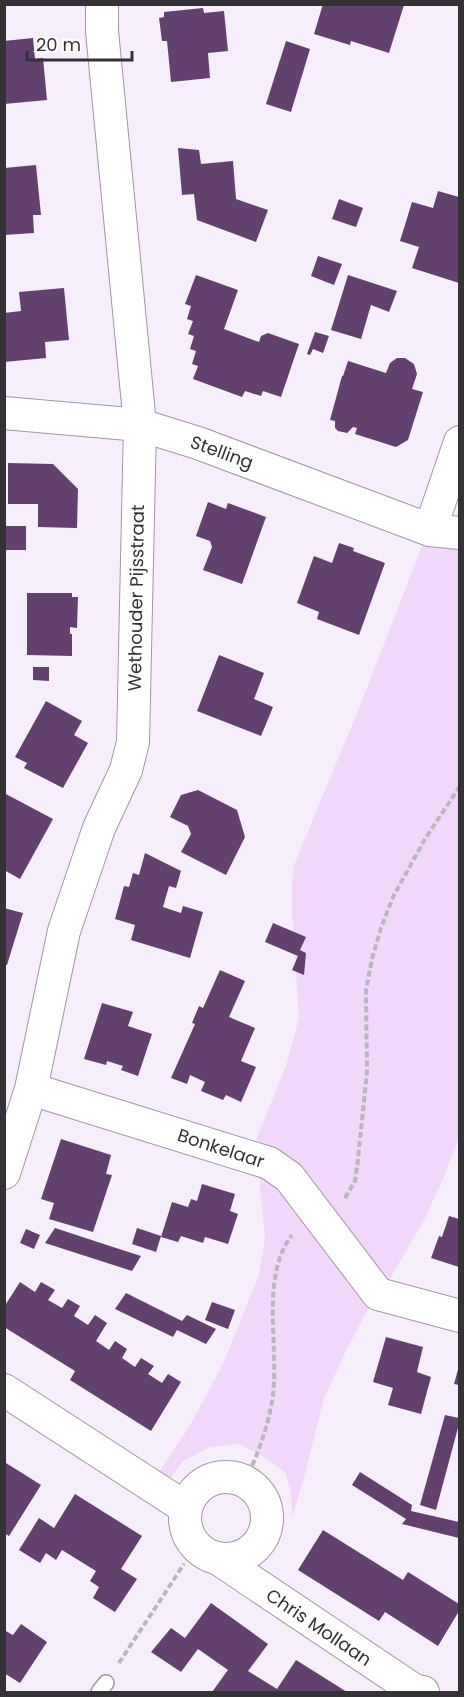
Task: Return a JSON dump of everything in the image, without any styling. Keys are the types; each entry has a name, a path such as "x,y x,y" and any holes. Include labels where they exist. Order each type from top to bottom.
{"street":[{"name":"Wethouder Pijsstraat","path":"4,1173 13,1116 31,1089 64,931 99,828 126,770 133,742 140,425 102,31 102,4"},
{"name":"Stelling","path":"4,413 140,425 198,442 445,532 459,442"},
{"name":"Bonkelaar","path":"31,1089 269,1163 289,1178 378,1294 459,1316"},
{"path":"4,1390 186,1508"},
{"path":"226,1477 245,1482 261,1496 266,1508 267,1523 263,1536 255,1547 243,1555 230,1559 207,1552 188,1533 185,1521 186,1508 192,1495 201,1485 213,1479 226,1477"},
{"name":"Chris Mollaan","path":"207,1552 414,1690 423,1692"}],"path":[{"path":"245,1482 270,1417 275,1361 273,1294 279,1259 290,1236 306,1222 322,1220 338,1208 354,1181 367,1072 366,990 381,928 424,839 459,786"},
{"path":"103,1688 207,1552"}],"shaded area":[{"path":"424,541 459,545 459,1137 424,1220 388,1282 282,1153 256,1140 286,1066 299,1018 292,911 294,865 360,706"},
{"path":"259,1174 280,1188 369,1307 324,1398 292,1517 291,1493 285,1472 264,1457 239,1444 210,1447 183,1461 166,1484 156,1477 189,1427 222,1366 259,1275 265,1239"}],"building":[{"path":"323,4 404,5 389,53 351,41 350,45 314,34"},
{"path":"203,8 204,13 224,11 228,51 208,53 210,78 171,82 167,41 162,41 159,18 164,17 164,12"},
{"path":"33,38 35,59 43,58 47,100 4,104 4,41"},
{"path":"286,41 310,49 291,112 266,104"},
{"path":"178,148 199,150 201,164 233,161 236,199 268,210 256,242 197,220 194,194 182,195"},
{"path":"36,165 41,215 33,215 34,233 4,235 4,168"},
{"path":"438,191 459,197 459,283 412,268 419,247 400,241 412,202 433,208"},
{"path":"339,199 363,208 356,227 332,219"},
{"path":"318,256 342,264 334,285 311,276"},
{"path":"196,275 238,290 224,329 259,342 261,336 268,333 299,344 281,397 263,391 261,396 245,391 242,397 193,379 198,366 192,364 196,351 190,349 194,336 188,334 193,321 187,319 191,306 185,304"},
{"path":"348,275 397,291 389,312 371,305 361,339 331,330"},
{"path":"64,288 69,340 45,342 46,358 4,362 4,313 21,311 19,292"},
{"path":"315,332 329,336 323,353 313,349 310,355 307,354"},
{"path":"397,358 405,358 414,364 417,374 412,389 423,392 408,440 396,447 355,434 357,428 353,427 347,433 338,431 335,428 335,421 330,420 348,361 386,373 390,363"},
{"path":"8,463 53,464 78,489 77,528 38,527 38,504 8,504"},
{"path":"208,502 226,509 228,503 266,517 242,584 203,570 212,547 210,541 196,536"},
{"path":"4,526 26,526 26,550 4,550"},
{"path":"339,543 385,563 359,635 317,619 319,612 297,603 314,556 332,563"},
{"path":"27,593 72,593 72,597 78,597 77,628 70,627 72,656 27,655"},
{"path":"219,655 264,673 254,699 273,707 261,736 197,711"},
{"path":"33,667 49,667 49,681 33,680"},
{"path":"46,701 82,721 74,735 88,743 63,788 24,768 27,763 15,757"},
{"path":"198,790 237,810 245,837 226,875 181,852 191,834 188,826 170,817 181,795"},
{"path":"4,793 53,819 20,879 4,870"},
{"path":"145,853 181,871 176,888 169,886 163,907 181,913 183,906 203,912 190,958 131,940 135,925 115,919 124,886 129,887 133,873 139,875"},
{"path":"4,908 23,913 7,965 4,964"},
{"path":"273,923 306,937 300,950 306,953 304,975 292,970 298,956 265,942"},
{"path":"220,970 245,981 229,1017 255,1028 241,1061 256,1067 241,1102 226,1095 223,1100 201,1091 205,1082 190,1075 187,1084 171,1078 195,1024 192,1023 199,1006 203,1008"},
{"path":"102,1003 133,1012 128,1026 152,1034 138,1076 121,1070 123,1066 107,1061 106,1065 84,1059"},
{"path":"61,1139 111,1155 106,1174 112,1175 93,1232 49,1219 54,1203 41,1199"},
{"path":"202,1184 235,1194 230,1211 238,1214 228,1244 205,1237 203,1243 181,1236 178,1242 161,1237 172,1202 188,1207 191,1199 197,1201"},
{"path":"449,1216 459,1219 459,1267 431,1258 439,1236 442,1237"},
{"path":"55,1228 141,1256 132,1271 45,1243"},
{"path":"137,1228 161,1236 156,1252 132,1244"},
{"path":"26,1229 40,1235 34,1249 20,1243"},
{"path":"20,1282 35,1292 41,1282 55,1290 48,1300 62,1308 68,1299 80,1306 74,1316 88,1325 95,1315 107,1323 96,1341 109,1350 115,1341 127,1349 122,1358 135,1367 141,1358 154,1366 148,1374 162,1383 168,1374 181,1382 151,1431 70,1380 75,1371 4,1327 4,1307"},
{"path":"126,1293 182,1321 187,1315 216,1329 206,1344 177,1330 173,1337 115,1309"},
{"path":"212,1302 235,1310 228,1329 205,1320"},
{"path":"386,1337 423,1347 417,1372 431,1377 421,1414 388,1405 393,1388 373,1382"},
{"path":"459,1366 459,1385 454,1384"},
{"path":"445,1415 459,1418 459,1424 436,1510 420,1505"},
{"path":"6,1463 41,1485 9,1536 4,1533"},
{"path":"360,1472 412,1505 411,1511 459,1522 459,1538 402,1524 406,1519 352,1485"},
{"path":"75,1494 142,1536 121,1569 137,1579 115,1612 93,1598 99,1587 90,1581 96,1571 62,1550 56,1560 46,1553 40,1563 19,1550 39,1518 54,1528"},
{"path":"323,1530 403,1580 408,1572 459,1604 459,1611 438,1646 385,1612 379,1621 298,1570"},
{"path":"211,1603 268,1644 248,1671 277,1689 296,1660 347,1692 212,1692 228,1670 198,1649 181,1672 151,1652 171,1628 185,1638"},
{"path":"21,1624 47,1642 20,1683 4,1673 4,1630 13,1635"}]}
